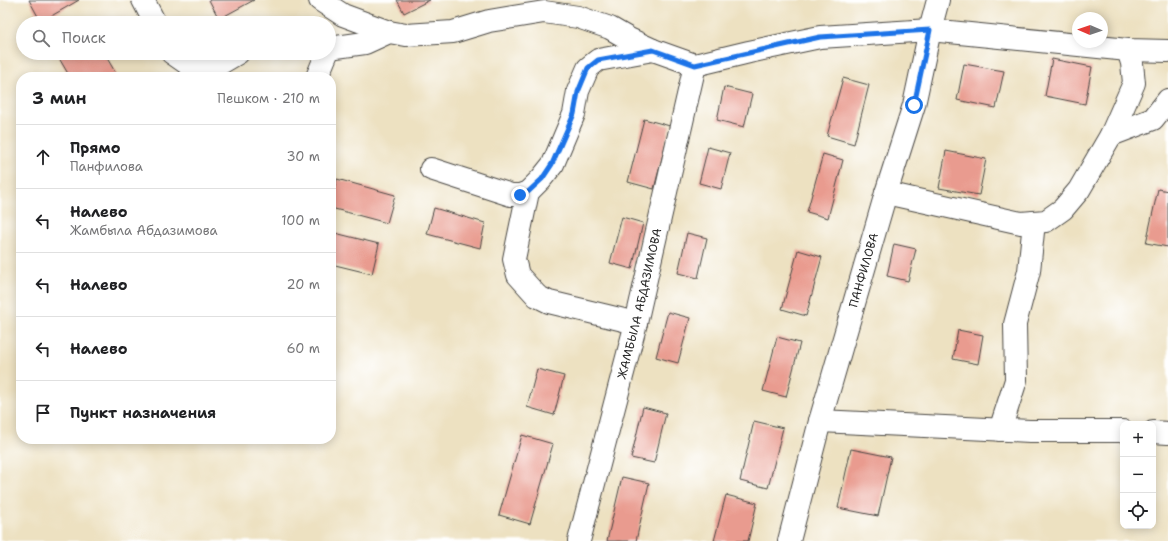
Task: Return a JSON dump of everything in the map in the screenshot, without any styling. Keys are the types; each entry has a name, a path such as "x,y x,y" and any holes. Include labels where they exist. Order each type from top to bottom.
{"street":[{"path":"143,0 151,16"},
{"path":"320,0 343,15 389,32 406,35 453,32 489,21 544,12 578,17 610,28 653,50 695,65 820,37 930,30 1128,50 1168,51"},
{"name":"ПАНФИЛОВА","path":"789,541 820,421 886,192 914,105 938,0"},
{"path":"336,47 365,42 389,32"},
{"path":"431,169 512,195 520,195 528,192 542,179 552,164 574,114 578,92 588,68 598,60 653,50"},
{"path":"886,192 1021,223 1046,221 1063,209 1079,190 1112,135 1134,83 1132,63 1128,50"},
{"path":"182,60 195,69 216,66 226,60"},
{"path":"319,72 324,60"},
{"name":"ЖАМБЫЛА АБДАЗИМОВА","path":"579,541 636,323 695,65"},
{"path":"1112,135 1153,119 1168,100"},
{"path":"528,192 514,259 518,275 537,296 549,302 636,323"},
{"path":"1000,430 1016,380 1015,324 1029,270 1034,222"},
{"path":"820,421 1000,430 1120,431"},
{"path":"1156,432 1168,433"}],"building":[{"path":"29,0 79,0 51,16 38,16"},
{"path":"209,0 254,0 225,16 217,16"},
{"path":"397,0 430,0 404,13"},
{"path":"1052,59 1092,67 1085,104 1045,96"},
{"path":"60,60 108,60 115,72 67,72"},
{"path":"964,64 1004,71 996,108 957,100"},
{"path":"843,78 869,85 854,144 827,136"},
{"path":"724,87 752,94 744,127 717,120"},
{"path":"644,119 670,126 654,189 628,182"},
{"path":"708,147 730,153 721,189 699,183"},
{"path":"946,151 986,159 979,195 939,188"},
{"path":"823,154 843,160 828,218 807,212"},
{"path":"337,179 395,195 387,223 336,209"},
{"path":"1158,189 1168,191 1168,247 1146,243"},
{"path":"434,208 485,223 480,248 427,234"},
{"path":"622,217 643,223 632,269 610,263"},
{"path":"336,233 379,244 372,274 336,265"},
{"path":"687,233 707,238 698,278 678,273"},
{"path":"894,244 916,249 908,281 887,276"},
{"path":"798,250 822,257 806,316 782,309"},
{"path":"668,312 690,318 678,363 656,357"},
{"path":"958,330 983,335 978,364 953,359"},
{"path":"777,337 800,343 786,397 763,391"},
{"path":"537,369 564,376 554,415 527,407"},
{"path":"643,407 666,413 654,463 631,458"},
{"path":"754,421 783,428 768,488 740,481"},
{"path":"522,435 553,444 530,524 499,515"},
{"path":"851,449 891,457 878,516 838,508"},
{"path":"622,477 649,483 636,541 607,541"},
{"path":"726,495 757,503 748,541 714,541"}],"route":[{"path":"520,195 528,192 542,179 552,164 574,114 578,92 588,68 598,60 653,50 695,65 820,37 930,30 914,105"}]}
